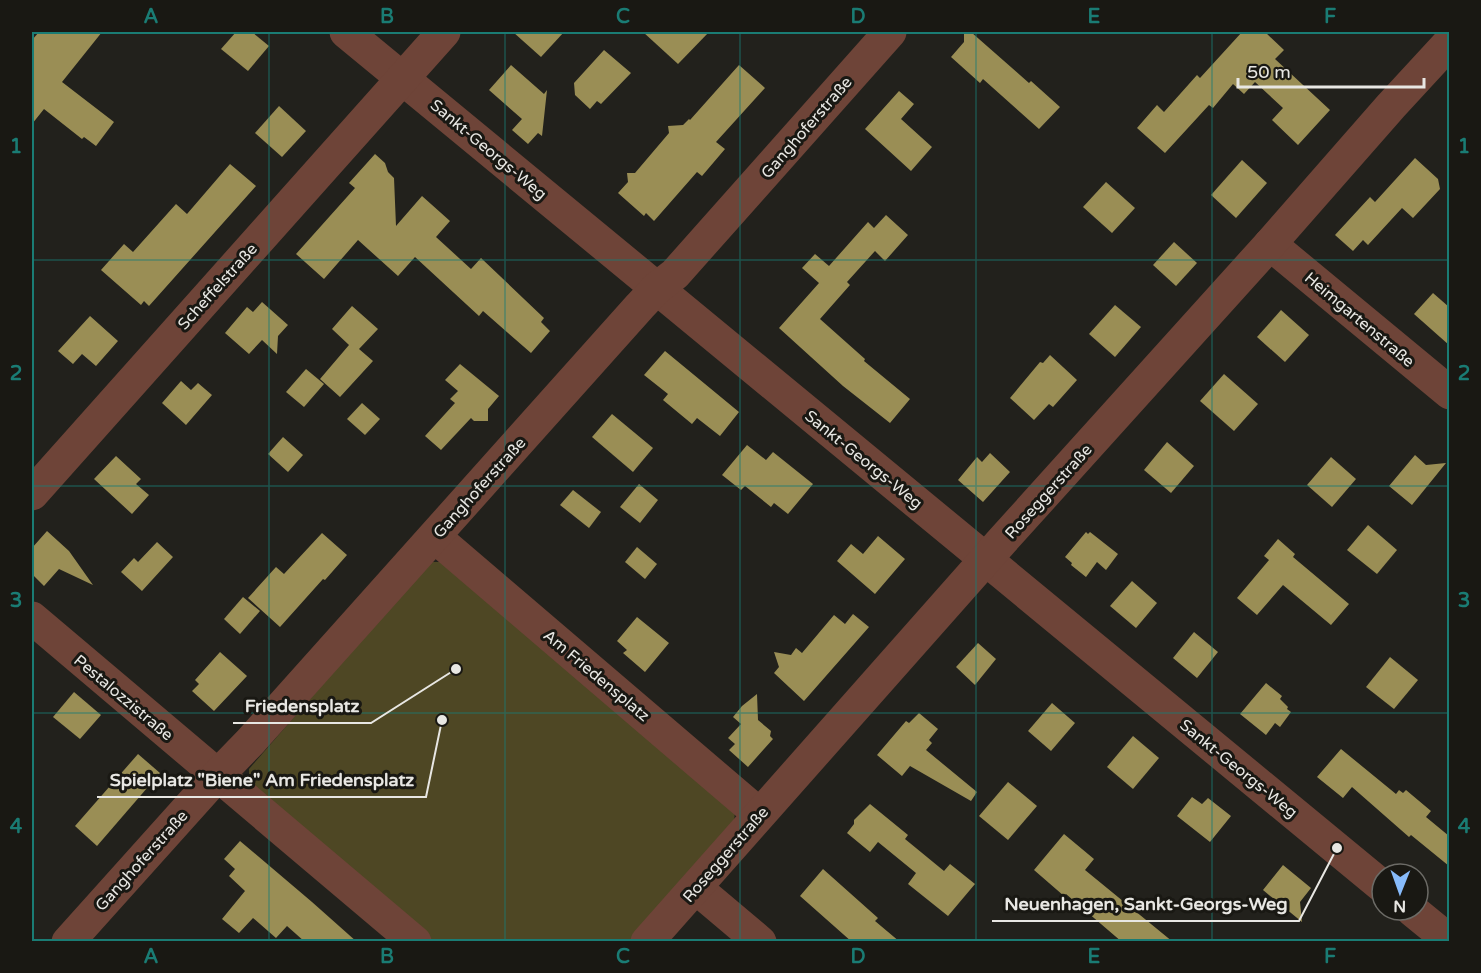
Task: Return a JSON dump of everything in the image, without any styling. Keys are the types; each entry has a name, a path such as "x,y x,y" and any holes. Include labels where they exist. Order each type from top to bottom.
{"street":[{"name":"Sankt-Georgs-Weg","path":"346,32 1370,876"},
{"name":"Scheffelstraße","path":"32,494 444,32"},
{"name":"Ganghoferstraße","path":"68,942 657,288 675,274 890,32"},
{"name":"Roseggerstraße","path":"647,942 1449,42"},
{"name":"Heimgartenstraße","path":"1270,244 1449,393"},
{"name":"Am Friedensplatz","path":"435,537 759,814"},
{"name":"Pestalozzistraße","path":"32,618 217,776"},
{"path":"217,776 248,799 414,942"},
{"path":"696,888 760,942"},
{"path":"1426,922 1449,941"}],"shaded area":[{"path":"433,562 445,562 735,810 734,824 634,941 429,941 249,781 249,769 426,565"}],"building":[{"path":"39,32 102,32 62,82 114,122 96,146 84,137 82,139 44,109 32,124 32,40"},
{"path":"236,32 252,32 269,46 248,71 221,49"},
{"path":"513,32 564,32 541,57"},
{"path":"643,32 709,32 678,64"},
{"path":"964,32 971,32 1060,107 1039,129 983,79 980,83 951,57 964,42"},
{"path":"1242,32 1265,32 1284,50 1275,59 1330,110 1298,145 1272,120 1283,108 1255,82 1244,94 1233,84 1213,108 1209,105 1165,153 1137,128 1157,105 1164,112 1197,75 1200,78"},
{"path":"604,50 631,73 601,104 597,101 590,109 575,95 574,83"},
{"path":"511,65 544,94 547,90 542,136 538,133 528,144 512,130 522,119 489,90"},
{"path":"739,65 765,88 716,142 725,149 702,176 697,172 654,221 646,213 644,216 618,193 628,182 627,173 635,173 669,133 668,126 683,125 690,120"},
{"path":"899,91 914,104 901,119 932,147 911,171 865,129"},
{"path":"279,106 306,131 282,157 255,133"},
{"path":"375,154 385,163 388,172 394,178 396,226 422,196 450,221 436,237 471,269 481,258 544,318 541,322 550,331 531,353 483,311 479,316 415,257 398,276 358,240 324,279 296,254 355,188 349,183"},
{"path":"1415,158 1438,179 1440,189 1413,218 1402,208 1368,245 1363,240 1353,251 1335,235 1370,197 1375,202"},
{"path":"1242,160 1267,183 1236,218 1211,195"},
{"path":"230,164 256,186 149,306 144,301 141,305 101,270 124,244 133,252 176,204 187,214"},
{"path":"1106,182 1135,208 1112,233 1083,207"},
{"path":"886,215 908,235 885,261 875,251 847,282 850,285 820,319 865,359 864,361 910,399 890,423 843,386 779,328 819,283 802,268 815,254 829,266 868,222 874,228"},
{"path":"1174,242 1197,263 1176,286 1153,265"},
{"path":"1433,293 1449,307 1449,345 1414,314"},
{"path":"262,302 288,325 278,336 277,354 262,340 249,354 225,333 247,307 253,312"},
{"path":"1115,305 1141,327 1115,357 1089,334"},
{"path":"352,306 378,329 359,349 373,361 340,397 320,379 349,345 332,329"},
{"path":"1281,310 1309,335 1285,362 1257,337"},
{"path":"90,316 118,341 96,366 82,354 73,364 58,351"},
{"path":"665,351 739,412 720,436 697,418 692,424 663,400 668,394 644,375"},
{"path":"1050,355 1077,380 1053,407 1049,404 1034,420 1010,398 1040,362 1043,363"},
{"path":"460,364 499,396 488,409 488,421 474,421 471,418 441,450 425,436 455,403 450,399 458,391 445,380"},
{"path":"306,369 324,384 304,407 286,392"},
{"path":"1224,374 1258,404 1234,431 1200,401"},
{"path":"181,381 191,390 198,383 212,395 186,425 162,403"},
{"path":"362,403 380,419 365,435 347,419"},
{"path":"612,414 653,448 633,472 592,437"},
{"path":"283,437 303,455 288,472 268,454"},
{"path":"1167,442 1194,466 1171,493 1144,470"},
{"path":"747,445 766,460 773,452 813,484 788,514 774,503 771,507 745,486 741,490 722,475"},
{"path":"990,453 1010,472 983,502 958,480 977,457 982,462"},
{"path":"1415,455 1426,465 1446,463 1412,505 1389,486"},
{"path":"116,456 141,479 136,484 149,495 132,514 94,479"},
{"path":"1331,457 1356,479 1332,507 1307,485"},
{"path":"639,484 658,500 640,523 620,507"},
{"path":"573,490 601,512 589,528 560,505"},
{"path":"1368,525 1397,550 1377,574 1347,550"},
{"path":"47,531 69,551 93,585 59,569 44,586 32,574 32,548"},
{"path":"1086,532 1088,534 1090,532 1118,554 1106,570 1097,562 1086,577 1065,557"},
{"path":"322,533 347,555 280,627 248,598 276,567 284,574"},
{"path":"878,536 905,559 875,594 837,561 851,544 863,554"},
{"path":"1278,539 1295,554 1293,557 1349,604 1331,625 1283,585 1257,615 1237,598 1269,560 1264,556"},
{"path":"157,542 173,557 142,591 121,572 134,558 138,562"},
{"path":"637,547 657,564 645,579 625,562"},
{"path":"1132,581 1157,603 1136,628 1110,606"},
{"path":"243,597 260,611 240,634 224,619"},
{"path":"853,614 869,627 804,701 774,673 779,667 774,652 791,655 796,648 802,653 834,615 845,624"},
{"path":"637,617 669,643 645,672 623,653 627,650 617,641"},
{"path":"1194,632 1218,652 1197,678 1173,658"},
{"path":"978,643 996,659 975,685 956,667"},
{"path":"220,652 247,676 214,711 192,691 199,684 195,680"},
{"path":"1390,657 1418,680 1394,709 1366,687"},
{"path":"1266,683 1282,696 1280,699 1291,712 1280,727 1275,723 1266,735 1240,714"},
{"path":"74,692 101,715 80,739 53,717"},
{"path":"757,694 758,720 771,731 770,736 773,739 748,767 729,750 735,744 728,738 741,724 733,717"},
{"path":"1052,703 1075,723 1051,751 1028,731"},
{"path":"919,713 938,729 929,740 932,743 926,750 977,792 971,801 910,766 902,776 877,755 906,721 909,723"},
{"path":"1133,736 1159,758 1133,789 1107,767"},
{"path":"1341,749 1396,794 1399,790 1403,793 1406,790 1431,811 1426,817 1449,836 1449,866 1411,835 1409,837 1352,787 1343,798 1317,777"},
{"path":"138,754 160,773 97,846 75,826"},
{"path":"1008,782 1037,806 1008,840 979,816"},
{"path":"1192,797 1202,804 1208,798 1231,816 1210,842 1177,816"},
{"path":"870,804 908,835 905,839 944,871 950,864 975,884 948,916 908,884 916,873 878,842 870,852 847,833 854,824 854,820"},
{"path":"1064,834 1094,859 1085,870 1173,942 1122,942 1034,870"},
{"path":"240,841 357,942 305,942 287,926 276,938 253,918 239,933 222,919 245,891 229,876 235,869 224,859"},
{"path":"1283,865 1311,888 1300,902 1302,922 1263,890"},
{"path":"823,869 878,918 875,921 900,942 852,942 800,896"}],"place":[{"name":"Friedensplatz","path":"456,669"},
{"name":"Spielplatz \"Biene\" Am Friedensplatz","path":"442,720"},
{"name":"Neuenhagen, Sankt-Georgs-Weg","path":"1337,848"}]}
